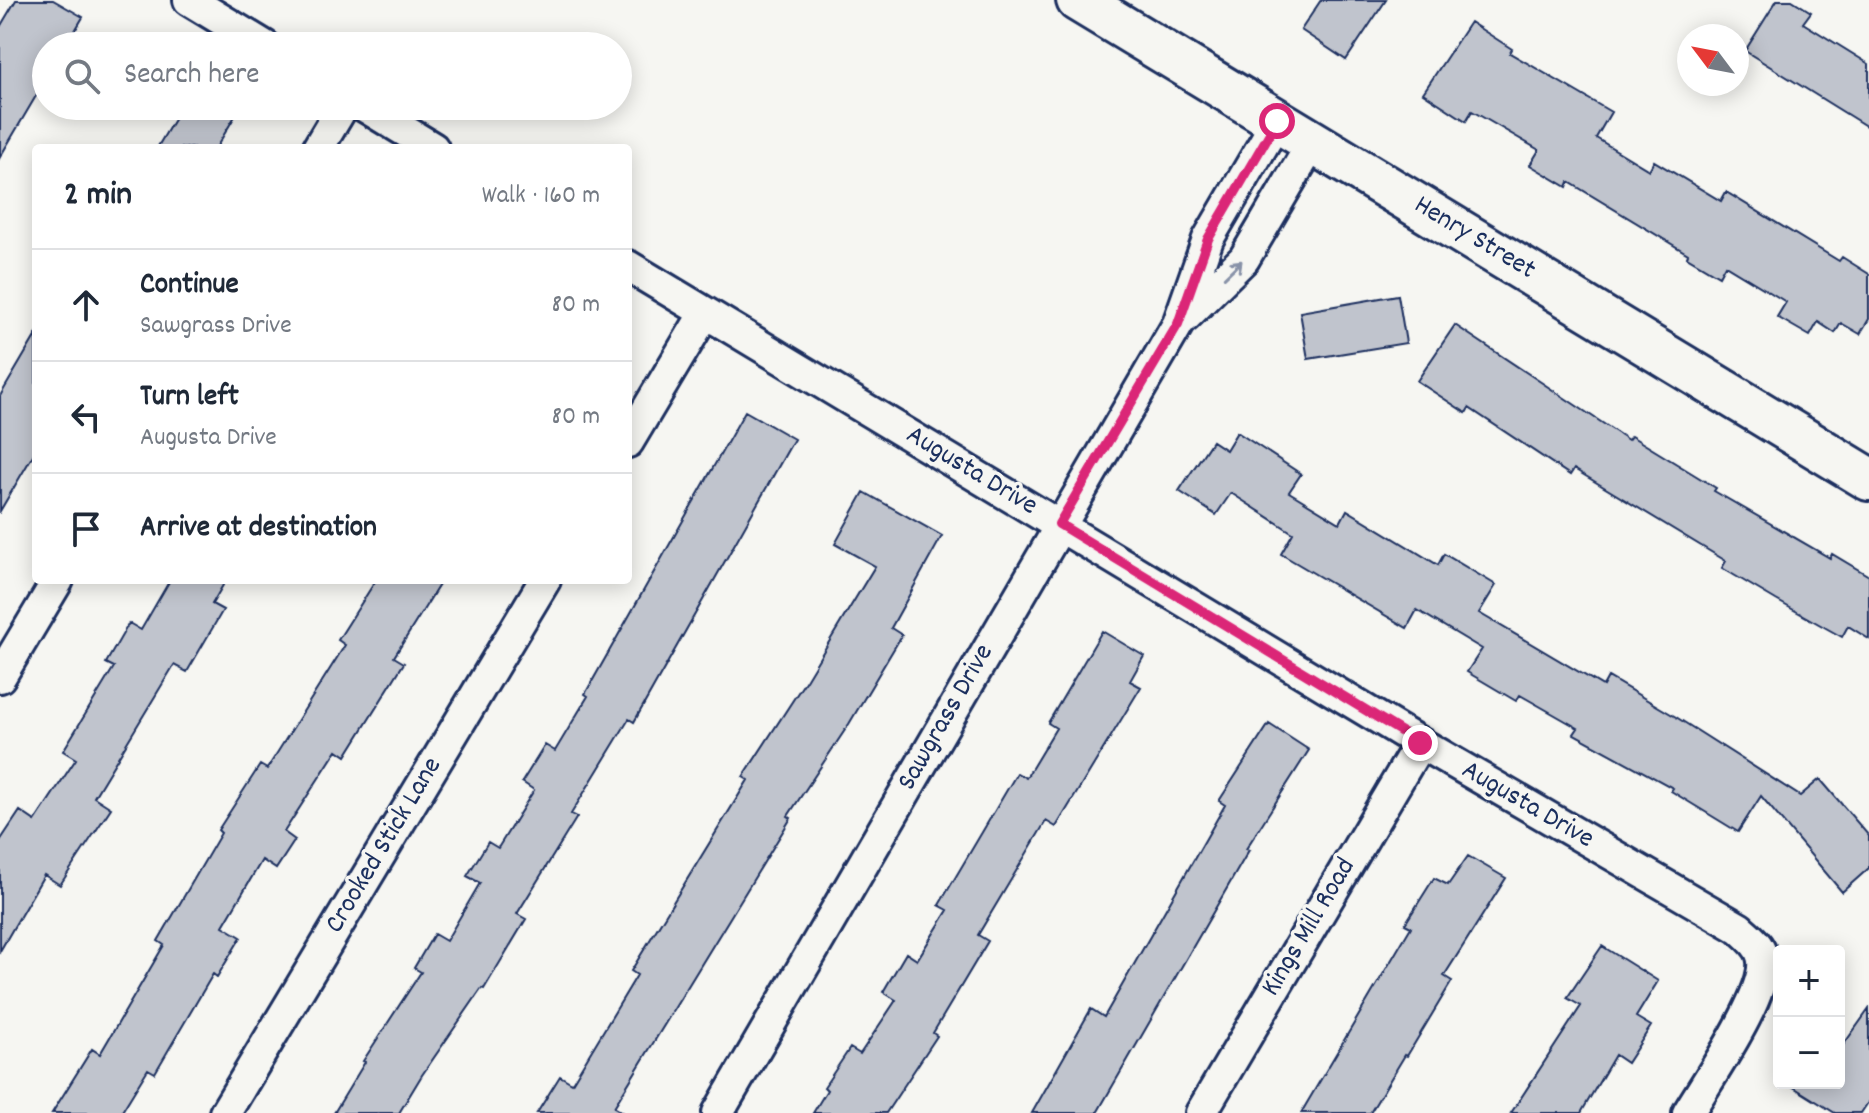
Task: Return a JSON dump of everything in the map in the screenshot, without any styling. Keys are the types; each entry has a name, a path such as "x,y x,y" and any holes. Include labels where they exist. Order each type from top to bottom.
{"street":[{"path":"189,0 242,32"},
{"name":"Henry Street","path":"1078,0 1869,479"},
{"path":"320,144 335,120"},
{"path":"387,120 426,144"},
{"name":"Sawgrass Drive","path":"718,1113 1178,324 1208,239 1277,121"},
{"name":"Sawgrass Drive","path":"1178,324 1244,259 1313,142"},
{"name":"Augusta Drive","path":"632,268 1420,743 1739,928 1754,941 1762,954 1762,981 1753,1004 1688,1113"},
{"path":"632,435 705,313"},
{"path":"0,677 56,584"},
{"name":"Crooked Stick Lane","path":"225,1113 543,584"},
{"name":"Kings Mill Road","path":"1201,1113 1420,743"}],"building":[{"path":"16,0 53,0 83,17 74,32 32,32 32,103 0,157 0,27"},
{"path":"1321,0 1386,0 1346,60 1301,30"},
{"path":"1777,0 1792,0 1811,12 1803,23 1869,64 1869,128 1749,53 1749,45"},
{"path":"1470,22 1512,49 1510,53 1611,112 1596,138 1649,170 1654,161 1721,201 1726,192 1839,261 1842,257 1869,274 1869,319 1860,334 1841,323 1835,333 1818,322 1810,336 1777,317 1786,302 1725,265 1719,276 1569,182 1567,187 1530,165 1539,150 1472,111 1466,121 1423,93"},
{"path":"174,120 233,120 218,144 159,144"},
{"path":"1398,295 1406,343 1308,359 1300,312"},
{"path":"1455,325 1628,440 1631,436 1716,488 1714,491 1830,558 1832,554 1869,576 1869,639 1848,626 1842,637 1776,600 1722,568 1726,561 1574,469 1570,475 1469,408 1466,413 1417,381"},
{"path":"32,342 32,457 0,511 0,396"},
{"path":"745,411 794,439 634,722 629,719 571,814 577,817 517,914 526,919 484,989 422,1075 399,1113 334,1113 363,1061 421,972 414,968 434,934 446,941 480,883 467,876 488,842 498,848 534,790 522,782 545,745 555,751"},
{"path":"1237,432 1301,474 1289,492 1340,523 1347,510 1438,565 1444,554 1496,585 1479,613 1603,686 1608,677 1800,796 1820,779 1869,836 1869,868 1842,892 1761,796 1738,832 1671,791 1673,788 1574,734 1578,728 1520,695 1516,701 1467,672 1482,649 1417,610 1407,628 1281,554 1293,533 1231,493 1216,515 1179,491 1212,441 1226,450"},
{"path":"864,492 942,536 891,628 902,635 849,724 788,816 791,818 614,1107 624,1113 537,1113 560,1076 572,1083 637,975 631,971 748,780 743,777 875,566 835,544"},
{"path":"168,584 224,584 212,604 223,610 187,672 174,665 94,797 111,808 60,885 44,875 0,951 0,841 20,811 35,821 76,759 63,751 114,667 106,663 129,623 141,630"},
{"path":"373,584 440,584 394,657 404,663 346,756 337,750 284,832 295,840 276,869 262,860 223,926 241,937 217,977 213,974 155,1073 148,1069 121,1113 52,1113 92,1049 100,1054 164,945 158,941 221,833 218,830 260,765 267,769 345,645 338,640"},
{"path":"1102,631 1144,656 1130,681 1141,687 1056,827 1046,821 978,935 988,941 933,1033 937,1036 886,1113 813,1113 827,1090 824,1087 850,1048 860,1054 896,1000 883,992 906,953 917,960 948,910 939,905 1017,773 1026,778 1056,728 1048,723"},
{"path":"1269,724 1309,750 1246,849 1249,850 1097,1113 1032,1113 1091,1009 1104,1017 1225,805 1219,801"},
{"path":"1468,856 1506,878 1444,976 1452,981 1370,1113 1301,1113 1411,927 1405,924 1434,878 1448,885"},
{"path":"1602,946 1658,981 1636,1017 1651,1026 1627,1063 1615,1055 1581,1113 1511,1113 1581,1006 1567,998"},
{"path":"1869,1009 1869,1101 1861,1113 1835,1113 1797,1089 1845,1089 1845,1043"}],"route":[{"path":"1277,121 1208,239 1178,324 1059,524 1420,743"}]}
